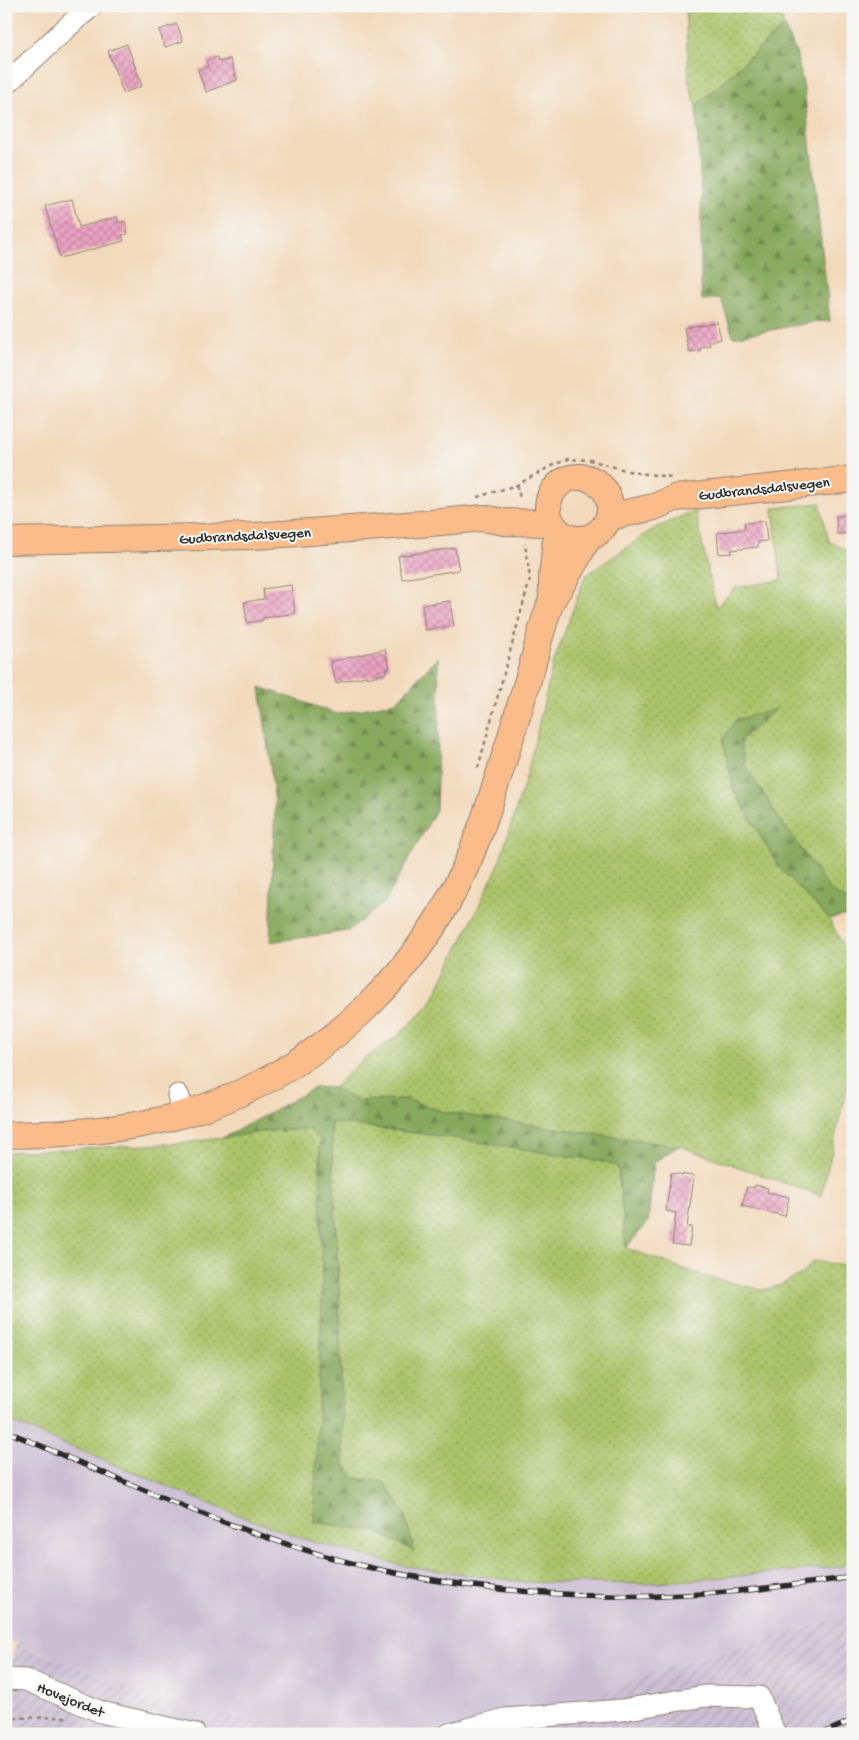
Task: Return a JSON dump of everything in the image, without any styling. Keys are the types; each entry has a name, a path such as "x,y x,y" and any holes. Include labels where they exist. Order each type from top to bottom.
{"main road":[{"path":"552,518 570,538 580,540 588,538 601,530 609,517 610,505 605,492 589,479 578,477 570,479 557,487 552,518 552,600"},
{"name":"Gudbrandsdalsvegen","path":"605,492 654,494 676,488 853,479"},
{"name":"Gudbrandsdalsvegen","path":"609,517 654,507 676,488"},
{"name":"Gudbrandsdalsvegen","path":"6,541 255,536 420,524 479,508 552,518"},
{"path":"6,1135 96,1131 140,1124 181,1105 222,1101 286,1070 319,1048 373,1002 419,947 452,894 479,834 501,770 552,600 588,538"}],"street":[{"path":"6,84 92,6"},
{"name":"Hovejordet","path":"6,1679 26,1680 101,1712 195,1734"},
{"path":"449,1734 505,1719 622,1710 705,1696 759,1698 775,1734"}],"path":[{"path":"479,508 517,484 560,462 578,459 599,462 642,474 676,488"},
{"path":"517,484 520,499"},
{"path":"478,770 530,579 524,539"},
{"path":"6,1718 71,1716"}],"shaded area":[{"path":"6,1420 227,1511 304,1539 403,1566 524,1582 645,1584 838,1567 853,1562 853,1614 670,1665 501,1733 329,1734 191,1710 6,1639"},
{"path":"853,1614 853,1734 495,1734 670,1665"},
{"path":"17,1644 191,1709 329,1734 6,1734 6,1673"}],"green space":[{"path":"685,6 777,6 784,26 696,106 689,83"},
{"path":"784,26 796,52 804,88 830,321 814,322 733,337 721,298 702,300 701,191 696,106"},
{"path":"820,503 829,542 841,547 853,556 853,904 831,891 778,817 745,765 740,740 775,709 723,739 734,791 779,867 829,919 853,963 853,1035 848,1084 821,1196 679,1146 443,1112 406,1099 358,1101 333,1088 360,1062 397,1036 429,1006 470,924 498,866 527,774 553,664 585,576 653,529 695,510 716,607 735,588 781,580 773,508"},
{"path":"438,657 439,710 436,810 385,902 348,931 270,942 275,802 260,687 338,714 396,702"},
{"path":"776,709 740,740 745,765 778,817 831,891 853,904 853,914 829,919 779,867 734,791 723,739 736,720"},
{"path":"316,1087 333,1088 358,1101 406,1099 443,1112 679,1146 654,1162 648,1222 626,1248 618,1167 607,1162 447,1137 331,1122 339,1291 343,1462 354,1478 384,1482 404,1512 414,1551 375,1531 314,1522 322,1300 320,1140 309,1129 268,1131 223,1138"},
{"path":"331,1122 447,1137 607,1162 618,1167 626,1248 704,1276 764,1290 781,1285 803,1273 813,1261 853,1266 853,1562 838,1567 645,1584 524,1582 403,1566 304,1539 227,1511 6,1420 6,1152 184,1143 268,1131 309,1129 320,1140 322,1300 314,1522 375,1531 413,1550 404,1512 353,1478 343,1462 339,1291"}],"building":[{"path":"177,24 183,41 165,47 159,30"},
{"path":"127,44 142,86 123,93 108,51"},
{"path":"217,57 219,62 230,59 237,80 206,92 198,70 208,66 206,61"},
{"path":"72,199 79,227 117,217 119,223 125,221 128,234 122,235 124,241 60,258 45,206"},
{"path":"717,322 721,339 709,342 710,345 700,347 701,350 689,352 684,328"},
{"path":"853,515 853,533 837,534 836,516"},
{"path":"765,521 767,541 758,542 758,547 731,550 732,553 719,554 717,533 745,529 744,523"},
{"path":"455,548 459,570 402,579 398,556"},
{"path":"291,585 295,613 263,618 263,620 247,623 244,602 264,599 263,589"},
{"path":"450,601 454,626 425,630 422,605"},
{"path":"385,649 390,668 385,669 386,673 336,683 330,662"},
{"path":"671,1173 694,1176 687,1227 692,1227 689,1246 672,1244 676,1213 666,1211"},
{"path":"755,1185 768,1188 767,1192 789,1197 785,1216 742,1206 747,1187 754,1188"}],"railway":[{"path":"6,1431 235,1526 328,1557 433,1580 520,1591 578,1595 668,1596 730,1592 853,1577"},
{"path":"821,1734 853,1720"}]}
